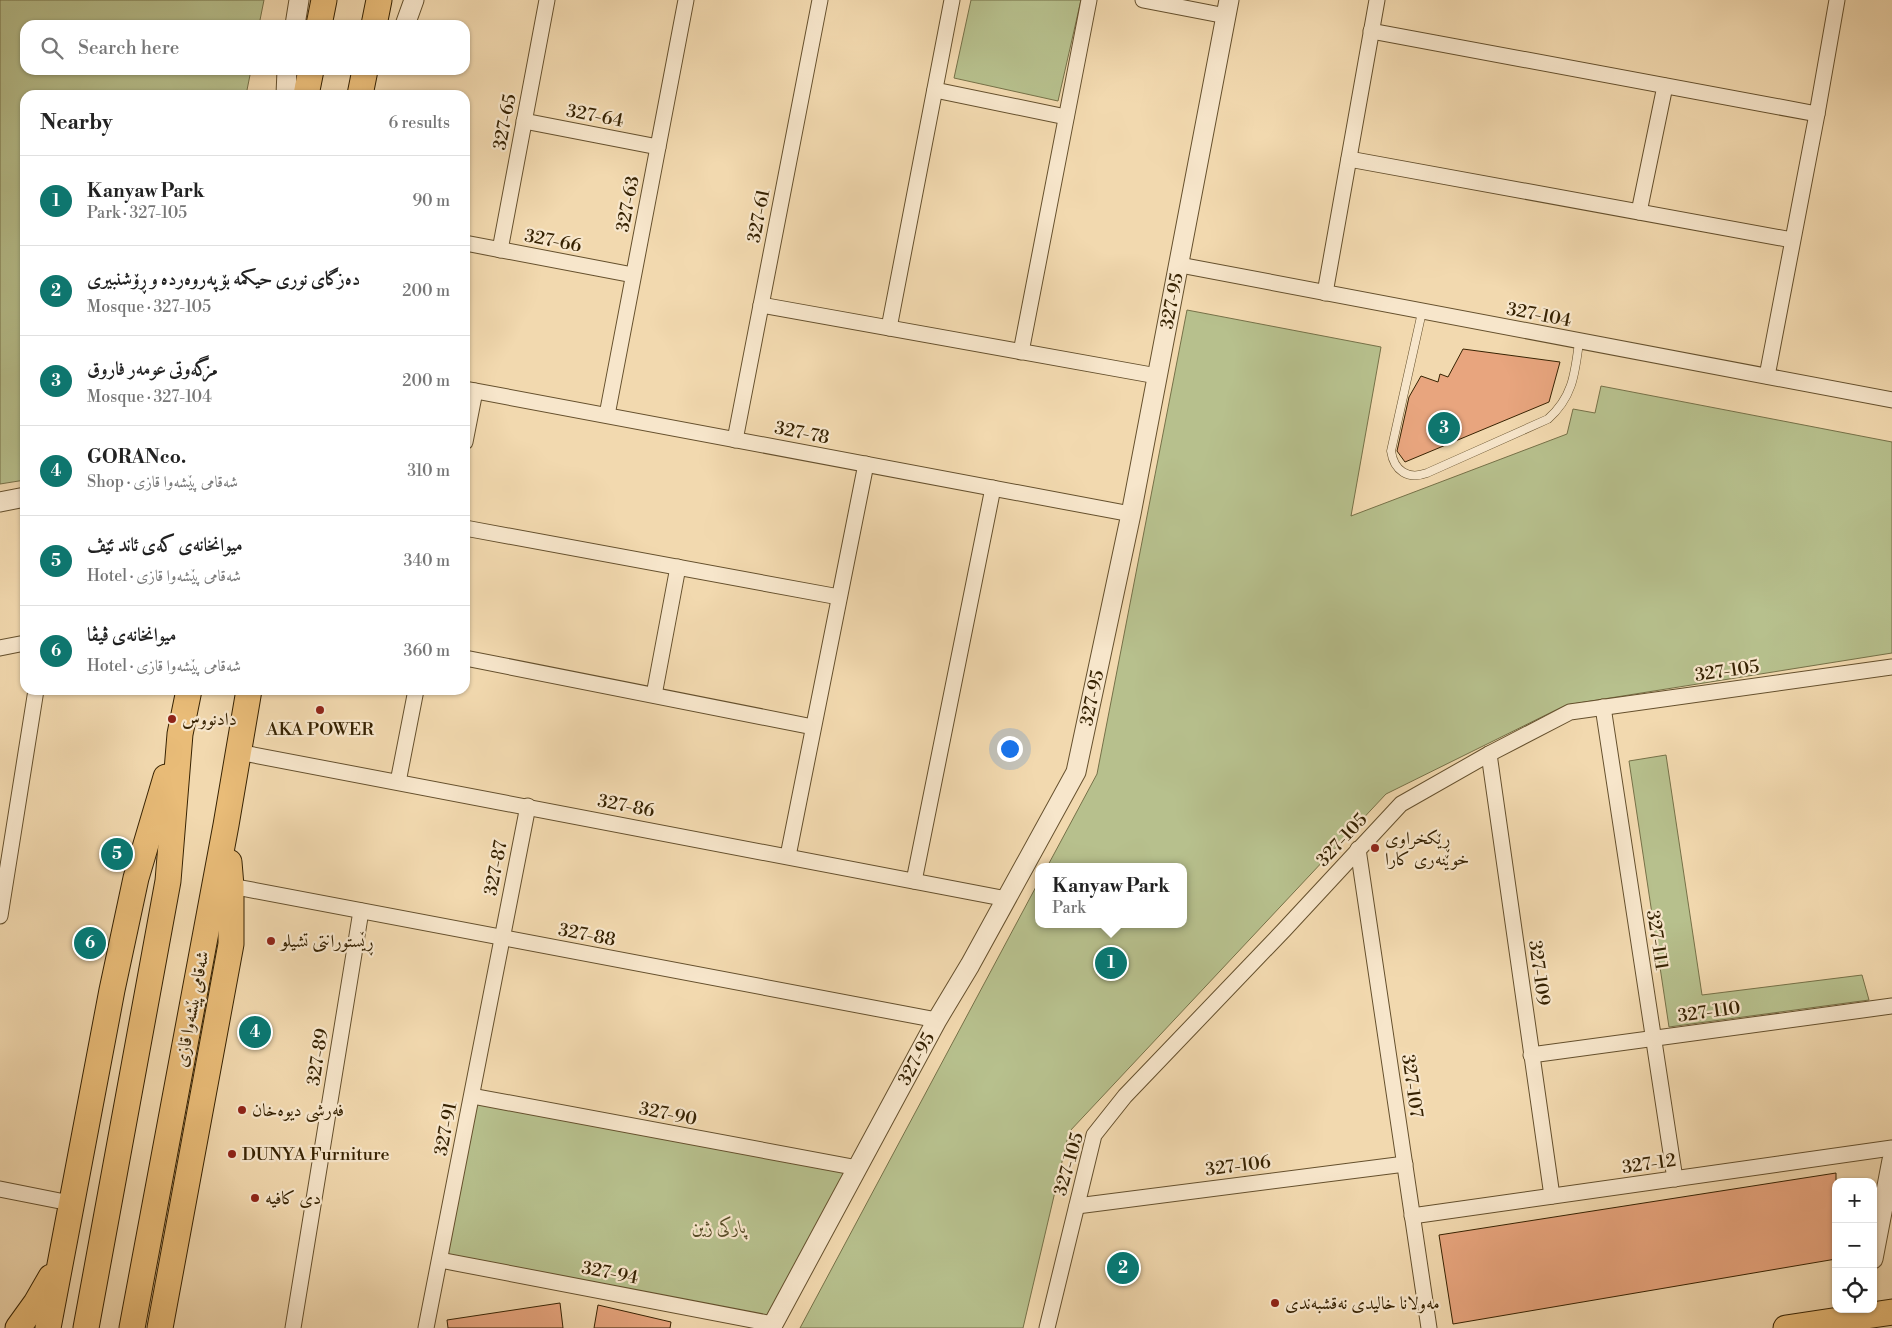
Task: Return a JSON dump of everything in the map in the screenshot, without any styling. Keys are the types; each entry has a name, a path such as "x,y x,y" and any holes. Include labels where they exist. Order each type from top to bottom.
{"highway":[{"path":"320,20 324,0"},
{"path":"375,20 378,0"},
{"path":"307,90 310,75"},
{"path":"48,1328 70,1203 136,878 180,734 188,695"},
{"name":"شەقامی پێشەوا قازی","path":"132,1328 226,825 248,695"},
{"path":"86,1328 168,881 180,734"},
{"path":"160,1328 230,944 231,886 226,825"},
{"path":"18,1328 36,1303 62,1257"},
{"path":"1877,1313 1892,1312"},
{"path":"1786,1328 1864,1313"}],"street":[{"path":"296,20 299,0"},
{"path":"408,20 414,0"},
{"name":"327-65","path":"500,250 547,0"},
{"name":"327-63","path":"607,415 686,0"},
{"name":"327-61","path":"734,440 820,0"},
{"path":"889,328 952,0"},
{"path":"1021,352 1089,0"},
{"path":"1144,0 1228,8"},
{"path":"1326,293 1376,0"},
{"path":"1767,376 1837,0"},
{"name":"327-95","path":"772,1326 937,1020 1076,772 1131,514 1228,8"},
{"path":"1371,31 1817,114"},
{"path":"286,90 287,75"},
{"path":"1639,212 1666,86"},
{"path":"935,90 1066,118"},
{"name":"327-64","path":"524,121 658,147"},
{"path":"1349,159 1792,240"},
{"name":"327-66","path":"470,244 633,275"},
{"name":"327-104","path":"1180,265 1579,342 1892,399"},
{"path":"761,305 1158,376"},
{"name":"327-78","path":"470,390 1131,514"},
{"path":"788,856 866,464"},
{"path":"914,881 993,488"},
{"path":"0,502 20,499"},
{"path":"470,529 839,597"},
{"path":"654,695 678,567"},
{"path":"0,648 20,644"},
{"path":"470,659 814,727"},
{"name":"327-105","path":"1047,1328 1094,1135 1125,1096 1284,930 1401,804 1489,754 1570,712 1892,667"},
{"path":"0,916 35,695"},
{"path":"398,782 415,695"},
{"name":"327-111","path":"1603,707 1675,1179"},
{"name":"327-86","path":"238,752 1006,899"},
{"name":"327-109","path":"1489,754 1552,1196"},
{"name":"327-87","path":"502,938 528,806"},
{"name":"327-107","path":"1358,850 1429,1328"},
{"name":"327-88","path":"231,886 937,1020"},
{"name":"327-89","path":"293,1328 361,911"},
{"name":"327-91","path":"426,1328 502,938"},
{"name":"327-110","path":"1531,1055 1892,1006"},
{"name":"327-90","path":"472,1096 858,1168"},
{"name":"327-12","path":"1412,1216 1892,1148"},
{"path":"1877,1237 1892,1160"},
{"name":"327-106","path":"1077,1206 1405,1164"},
{"path":"0,1189 70,1203"},
{"name":"327-94","path":"440,1260 772,1326"}],"lane":[{"path":"1422,312 1391,451 1392,460 1396,467 1402,473 1410,476 1419,476 1427,473 1548,419 1559,410 1567,398 1572,384 1579,342"}],"green space":[{"path":"0,0 264,0 260,20 20,20 20,75 250,75 247,90 20,90 20,481 0,484"},
{"path":"971,0 1081,0 1058,101 954,78"},
{"path":"1187,310 1381,347 1351,516 1567,434 1573,409 1595,413 1601,386 1892,442 1892,653 1566,705 1386,794 1069,1132 1023,1328 800,1328 1035,889 1035,928 1187,928 1187,863 1049,863 1097,774"},
{"path":"1666,755 1702,995 1862,975 1869,1000 1669,1027 1629,761"},
{"name":"پارکی ژین","path":"476,1102 847,1171 767,1316 446,1255"}],"building":[{"path":"1463,349 1560,362 1549,402 1405,462 1397,451 1409,397 1421,376 1438,382 1440,374 1448,377"},
{"path":"1836,1173 1836,1178 1832,1178 1832,1260 1453,1324 1439,1235"},
{"path":"560,1303 563,1328 448,1328 447,1320"},
{"path":"598,1305 671,1322 670,1328 594,1328"}],"place":[{"name":"مزگەوتی عومەر فاروق","path":"1444,428"},
{"name":"AKA POWER","path":"320,710"},
{"name":"دادنووس","path":"172,719"},
{"name":"ڕێكخراوی خوێنەری كارا","path":"1375,848"},
{"name":"میوانخانەی کەی ئاند ئێڤ","path":"117,854"},
{"name":"ڕێستورانتی تشیلو","path":"271,941"},
{"name":"میوانخانەی ڤیڤا","path":"90,943"},
{"name":"Kanyaw Park","path":"1111,963"},
{"name":"GORANco.","path":"255,1032"},
{"name":"فەرشی دیوەخان","path":"242,1110"},
{"name":"DUNYA Furniture","path":"232,1154"},
{"name":"دى كافيه","path":"255,1198"},
{"name":"دەزگای نوری حیکمە بۆ پەروەردە و ڕۆشنبیری","path":"1123,1268"},
{"name":"مەولانا خالیدی نەقشبەندی","path":"1275,1303"}]}
